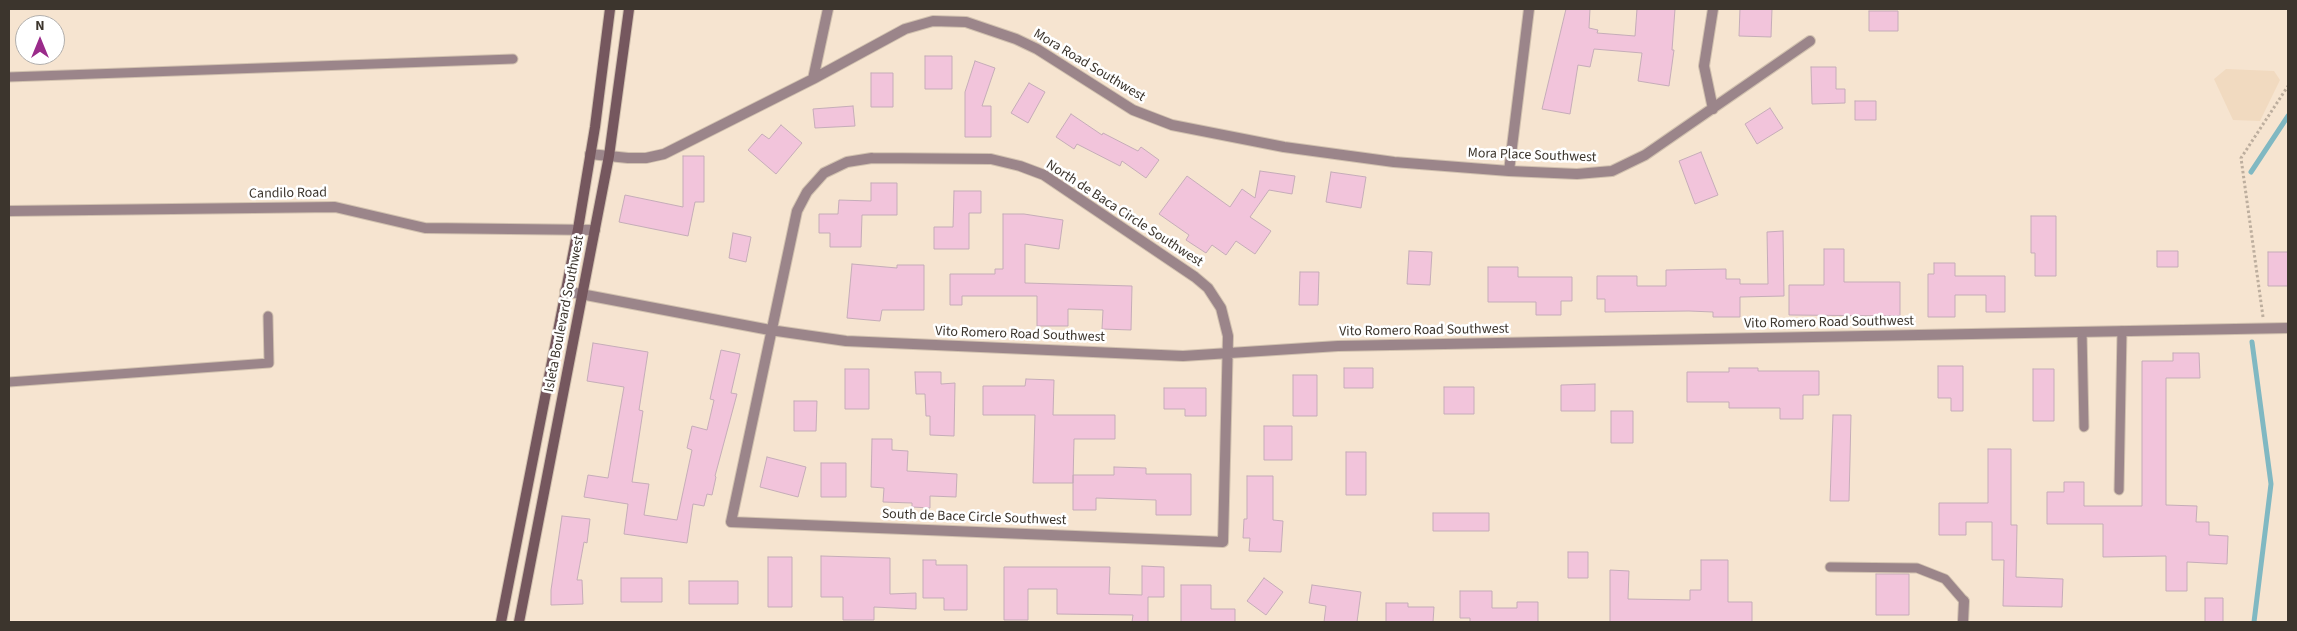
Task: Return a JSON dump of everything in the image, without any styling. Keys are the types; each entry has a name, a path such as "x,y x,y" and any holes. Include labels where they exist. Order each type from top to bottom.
{"main road":[{"name":"Isleta Boulevard Southwest","path":"501,622 578,229 610,9"},
{"name":"Isleta Boulevard Southwest","path":"519,622 609,156 629,9"}],"street":[{"path":"813,79 828,9"},
{"path":"1509,171 1529,9"},
{"path":"1713,9 1704,66 1714,109"},
{"name":"Mora Road Southwest","path":"590,154 646,158 664,154 813,79 905,29 933,21 966,22 1037,49 1133,110 1172,125 1284,146 1394,162"},
{"name":"Mora Place Southwest","path":"1394,162 1577,174 1612,170 1645,155 1810,41"},
{"name":"North de Baca Circle Southwest","path":"770,330 797,211 807,192 824,173 847,162 872,158 978,158 1020,166 1044,175 1195,276 1208,288 1221,308 1226,321 1228,354"},
{"name":"Candilo Road","path":"9,211 335,207 425,228 595,230"},
{"name":"Vito Romero Road Southwest","path":"565,291 770,330 846,341 1183,356 1338,346 2288,328"},
{"name":"South de Bace Circle Southwest","path":"770,330 731,522 1223,542 1228,354"},
{"path":"1963,622 1964,601"}],"lane":[{"path":"9,77 513,59"},
{"path":"9,382 269,363 268,316"},
{"path":"2119,490 2122,331"},
{"path":"2082,332 2084,427"},
{"path":"1830,567 1917,568 1945,579 1964,601"}],"path":[{"path":"2264,329 2241,158 2288,86"}],"shaded area":[{"path":"2226,69 2274,71 2280,80 2260,121 2233,120 2214,79"}],"building":[{"path":"1566,9 1590,9 1589,28 1598,30 1597,33 1635,36 1637,9 1675,9 1672,50 1674,50 1669,86 1638,81 1642,53 1594,49 1590,67 1578,65 1570,114 1542,109"},
{"path":"1740,9 1772,9 1771,37 1739,36"},
{"path":"1869,11 1898,11 1898,31 1869,31"},
{"path":"925,56 952,56 952,89 925,89"},
{"path":"975,61 995,68 982,106 991,106 991,137 965,137 965,92"},
{"path":"1811,67 1836,67 1836,89 1845,89 1845,103 1812,104"},
{"path":"871,73 893,73 893,107 871,107"},
{"path":"1029,83 1045,92 1028,123 1011,113"},
{"path":"1855,101 1876,101 1876,120 1855,120"},
{"path":"853,106 855,126 815,128 813,109"},
{"path":"1770,108 1783,128 1757,144 1745,124"},
{"path":"1071,114 1102,135 1103,133 1138,151 1141,147 1159,160 1146,178 1122,161 1120,166 1077,144 1074,149 1056,137"},
{"path":"781,125 802,143 776,174 748,150 762,134 769,139"},
{"path":"1701,152 1718,195 1695,204 1679,161"},
{"path":"683,156 704,156 704,202 695,202 688,236 619,222 625,195 683,207"},
{"path":"1260,171 1295,176 1292,194 1269,190 1250,217 1271,231 1255,254 1236,241 1226,255 1212,245 1206,253 1186,240 1189,235 1159,214 1187,176 1230,207 1242,189 1255,198"},
{"path":"1331,172 1366,177 1361,208 1326,202"},
{"path":"871,183 897,183 897,215 862,215 861,247 830,247 830,233 819,233 819,214 838,214 839,200 871,201"},
{"path":"954,191 981,191 981,213 969,213 969,249 934,249 934,227 953,227"},
{"path":"1003,214 1024,214 1063,220 1059,249 1025,244 1025,283 1132,286 1131,330 1102,329 1103,310 1068,309 1068,326 1037,326 1037,296 962,296 962,305 950,305 950,274 995,274 995,269 1003,269"},
{"path":"2031,216 2056,216 2056,276 2035,276 2035,253 2031,253"},
{"path":"1783,231 1784,296 1740,297 1740,317 1713,317 1713,312 1689,311 1605,312 1605,299 1597,299 1597,276 1637,276 1637,286 1666,286 1666,270 1726,269 1726,279 1740,279 1740,284 1768,284 1767,232"},
{"path":"733,233 751,237 746,262 729,258"},
{"path":"1824,249 1844,249 1844,282 1900,282 1900,316 1789,315 1789,285 1824,285"},
{"path":"1409,251 1432,252 1430,285 1407,284"},
{"path":"2157,251 2178,251 2178,267 2157,267"},
{"path":"2268,252 2288,252 2288,286 2268,286"},
{"path":"1934,263 1955,263 1955,276 2005,276 2005,312 1986,312 1986,295 1955,295 1955,317 1928,317 1928,274 1934,274"},
{"path":"852,264 897,268 897,265 924,265 924,310 882,310 880,321 847,318"},
{"path":"1488,267 1518,267 1518,277 1572,277 1572,301 1561,301 1561,315 1536,315 1536,302 1488,302"},
{"path":"1300,272 1319,272 1318,305 1299,305"},
{"path":"593,343 648,352 639,410 643,411 632,482 649,484 644,515 677,520 692,450 687,448 692,426 707,430 714,400 710,399 721,350 740,354 731,393 737,394 715,476 712,495 707,494 704,506 693,504 687,543 624,534 628,504 584,497 588,475 608,478 624,387 587,381"},
{"path":"2173,353 2199,353 2200,378 2166,378 2166,505 2197,506 2196,522 2209,522 2209,535 2228,536 2227,564 2187,562 2187,591 2166,591 2166,556 2103,557 2103,524 2047,524 2047,492 2064,492 2064,482 2084,482 2084,506 2142,506 2142,361 2173,361"},
{"path":"1938,366 1963,366 1963,411 1951,411 1951,398 1938,398"},
{"path":"1344,368 1373,368 1373,388 1344,388"},
{"path":"1729,368 1758,368 1758,371 1819,371 1819,395 1803,395 1803,419 1780,419 1780,408 1729,408 1729,402 1687,402 1687,372 1729,372"},
{"path":"845,369 869,369 869,409 845,409"},
{"path":"2033,369 2054,369 2054,421 2033,421"},
{"path":"915,372 941,372 941,384 955,383 954,436 930,435 930,416 926,416 925,394 916,394"},
{"path":"1293,375 1317,375 1317,416 1293,416"},
{"path":"1026,379 1054,380 1053,415 1115,415 1115,439 1074,439 1073,483 1033,483 1035,415 983,415 983,386 1025,386"},
{"path":"1595,384 1595,411 1561,411 1561,385"},
{"path":"1444,387 1474,387 1474,414 1444,414"},
{"path":"1164,388 1206,388 1206,416 1185,416 1185,409 1164,409"},
{"path":"794,401 817,401 816,431 794,431"},
{"path":"1611,411 1633,411 1633,443 1611,443"},
{"path":"1833,415 1851,415 1849,501 1830,501"},
{"path":"1264,426 1292,426 1292,460 1264,460"},
{"path":"872,439 892,439 892,450 908,451 907,471 957,474 956,497 930,496 930,508 912,507 912,503 883,502 884,488 871,487"},
{"path":"1988,449 2011,449 2011,525 2017,525 2016,577 2063,579 2062,607 2003,606 2004,560 1992,560 1992,522 1966,522 1966,535 1939,535 1939,503 1988,503"},
{"path":"1346,452 1366,452 1366,495 1346,495"},
{"path":"767,457 806,467 798,497 760,487"},
{"path":"821,463 846,463 846,497 821,497"},
{"path":"1114,467 1146,468 1146,474 1191,474 1191,515 1156,515 1156,500 1096,498 1096,510 1073,510 1073,475 1114,475"},
{"path":"1247,476 1273,476 1273,520 1283,521 1281,552 1249,551 1250,538 1243,538 1244,519 1247,519"},
{"path":"1433,513 1489,513 1489,531 1433,531"},
{"path":"562,516 590,519 587,543 584,542 577,580 582,580 583,604 551,605 551,590"},
{"path":"1568,552 1588,552 1588,578 1568,578"},
{"path":"821,556 890,558 890,594 916,593 916,609 874,607 874,620 843,620 843,597 821,597"},
{"path":"768,557 792,557 792,607 768,607"},
{"path":"923,560 936,560 936,565 967,565 967,610 944,610 944,598 923,598"},
{"path":"1701,560 1728,560 1728,602 1752,602 1752,622 1610,622 1610,570 1629,571 1628,599 1690,600 1690,590 1701,590"},
{"path":"1142,566 1164,567 1164,597 1148,597 1148,622 1132,622 1133,615 1057,614 1057,589 1028,589 1028,620 1004,620 1004,567 1110,567 1109,594 1142,595"},
{"path":"1876,574 1909,574 1909,615 1876,615"},
{"path":"621,578 662,578 662,602 621,602"},
{"path":"1264,578 1283,592 1266,615 1247,601"},
{"path":"689,581 738,581 738,604 689,604"},
{"path":"1181,585 1211,585 1211,609 1235,609 1235,622 1181,622"},
{"path":"1312,585 1361,592 1357,622 1324,622 1326,606 1309,603"},
{"path":"1460,591 1492,591 1492,608 1517,608 1517,602 1538,602 1538,622 1470,622 1470,618 1460,618"},
{"path":"2205,598 2223,598 2223,622 2205,622"},
{"path":"1386,603 1408,603 1408,607 1434,607 1433,622 1386,622"}],"waterway":[{"path":"2251,172 2288,116"},
{"path":"2252,342 2271,484 2254,622"}]}
